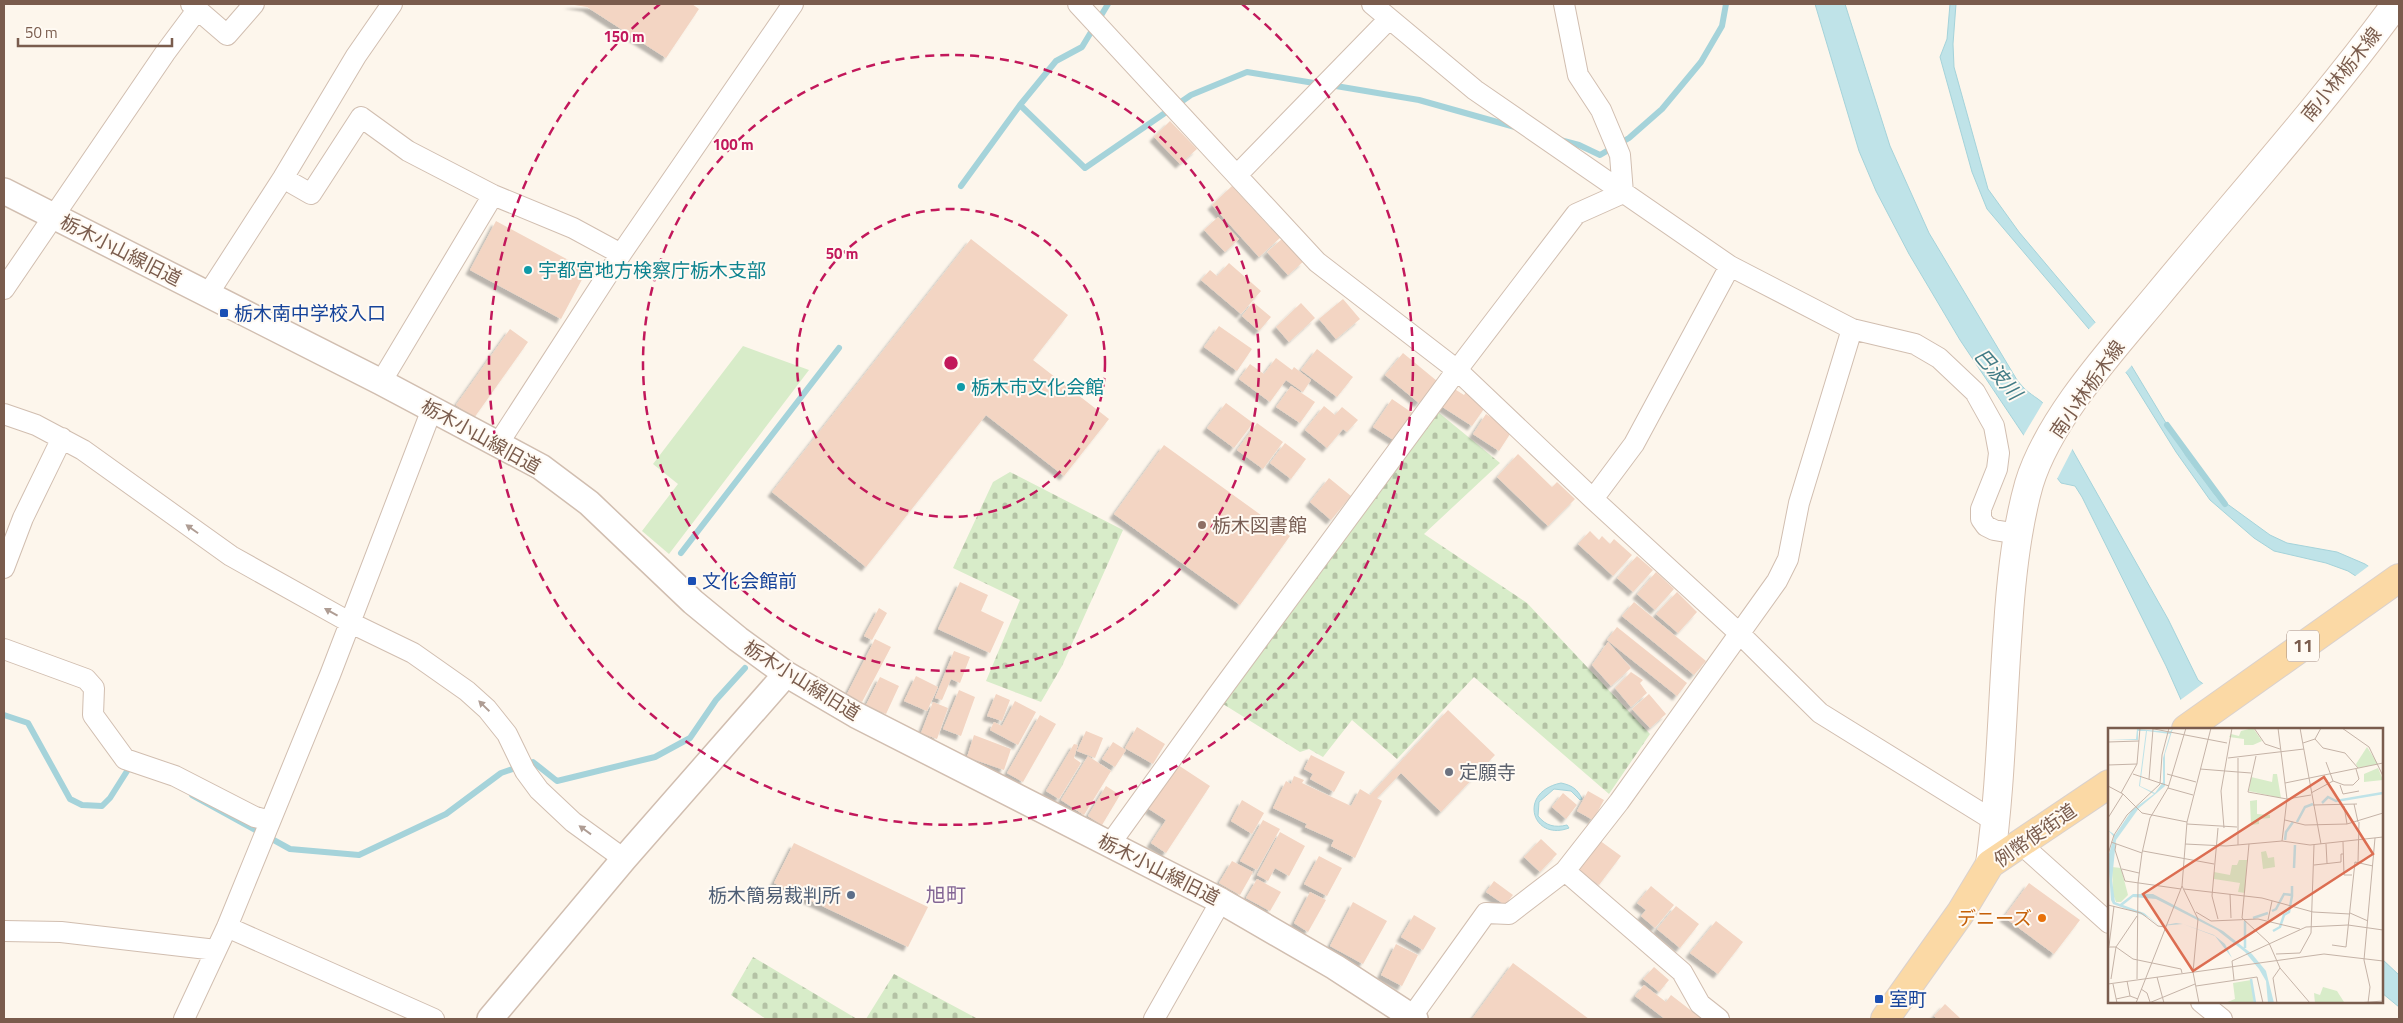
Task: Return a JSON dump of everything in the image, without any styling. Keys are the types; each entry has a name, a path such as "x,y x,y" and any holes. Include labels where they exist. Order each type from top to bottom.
{"main road":[{"name":"南小林栃木線","path":"1990,864 1996,822 2007,631 2018,534 2030,482 2040,457 2058,425 2113,350 2333,86 2396,4"},
{"name":"11","path":"2187,728 2391,584"},
{"name":"例幣使街道","path":"1895,1015 1990,864 2022,845 2108,785"}],"street":[{"path":"4,289 165,53 194,7 227,36 254,4"},
{"path":"208,294 283,178 356,56 392,4"},
{"path":"498,444 621,254 793,4"},
{"path":"1078,4 1317,262 1457,370 1593,499 1740,634 1820,713 1996,822"},
{"path":"1372,4 1388,20 1475,90 1730,266 1852,329 1915,344 1939,358 1975,392 1994,426 1999,453 1997,469 1981,509 1981,519 1986,526 1994,530 2018,534"},
{"path":"1564,4 1578,75 1601,110 1620,155 1623,192"},
{"path":"1237,175 1388,20"},
{"path":"283,178 311,194 361,117 408,151 492,196 573,228 621,254"},
{"name":"栃木小山線旧道","path":"4,191 381,382 540,467 589,503 693,602 738,639 786,674 856,715 1221,901 1335,967 1412,1019"},
{"path":"1110,844 1457,370 1576,214 1623,192"},
{"path":"381,382 492,196"},
{"path":"1593,499 1634,444 1730,266"},
{"path":"1412,1019 1486,913 1509,914 1565,871 1619,802 1777,581 1788,559 1799,504 1852,329"},
{"path":"184,1019 227,927 351,623 432,409"},
{"path":"4,414 36,425 83,450 231,556 351,623 413,653 467,691 487,709 507,734 525,771 539,790 573,822 624,859"},
{"path":"4,568 23,518 62,438"},
{"path":"4,648 86,679 94,688 93,715 125,758 174,776 269,824"},
{"path":"490,1019 624,859 786,674"},
{"path":"2022,845 2108,922"},
{"path":"1565,871 1682,972 1700,1004 1719,1019"},
{"path":"1154,1019 1221,901"},
{"path":"227,927 434,1019"},
{"path":"4,931 61,932 216,950"},
{"path":"2202,1003 2222,1019"}],"green space":[{"path":"743,346 809,370 669,554 642,531 678,484 653,464"},
{"path":"1438,412 1500,463 1424,534 1527,603 1650,734 1609,794 1474,677 1397,759 1352,720 1323,757 1309,749 1300,752 1223,704"},
{"path":"1010,472 1123,530 1062,666 1041,702 986,681 1020,600 953,568 993,482"},
{"path":"753,957 857,1019 766,1019 731,995"},
{"path":"894,974 976,1018 866,1019"}],"water":[{"name":"巴波川","path":"1815,4 1845,4 1890,146 1929,233 2017,380 2027,391 2046,406 2064,435 2168,619 2198,680 2206,686 2194,728 2166,666 2082,497 2075,486 2061,483 2025,437 1960,340 1909,254 1876,191 1859,151"},
{"path":"1950,4 1956,4 1953,44 1954,67 1988,189 2019,232 2131,365 2186,456 2215,495 2270,535 2287,543 2337,552 2365,564 2399,587 2399,604 2348,571 2326,563 2274,551 2254,538 2210,500 2176,452 2128,375 1987,209 1972,172 1940,57 1947,39"},
{"path":"1561,783 1574,788 1582,799 1580,800 1571,791 1554,789 1539,802 1538,816 1544,822 1551,825 1567,825 1569,828 1556,830 1546,828 1539,822 1535,814 1534,805 1538,796 1547,788"},
{"path":"2383,960 2399,975 2399,1007 2383,994"}],"pier":[{"path":"2097,321 2133,364 2124,374 2088,330"},
{"path":"2044,401 2074,446 2056,481 2022,438"},
{"path":"2370,565 2399,584 2399,607 2354,577"},
{"path":"2205,682 2227,728 2191,728 2179,701"}],"building":[{"path":"568,4 692,4 699,9 666,58 587,7"},
{"path":"1170,121 1197,149 1180,164 1154,137"},
{"path":"1232,186 1280,238 1259,257 1212,205"},
{"path":"1218,217 1239,239 1225,252 1204,230"},
{"name":"宇都宮地方検察庁栃木支部","path":"496,221 587,270 561,319 470,270"},
{"path":"1283,238 1304,261 1288,275 1267,252"},
{"name":"栃木市文化会館","path":"971,239 1068,315 1033,360 1109,419 1064,476 986,415 866,567 772,492"},
{"path":"1229,263 1261,291 1241,314 1201,280 1210,270 1217,276"},
{"path":"1343,299 1360,319 1336,339 1319,319"},
{"path":"1253,302 1271,317 1259,331 1242,316"},
{"path":"1301,303 1315,318 1289,342 1276,327"},
{"path":"1219,326 1252,349 1237,371 1204,347"},
{"path":"510,329 528,342 474,418 456,405"},
{"path":"1317,349 1353,377 1337,397 1301,370"},
{"path":"1403,353 1437,381 1419,403 1385,375"},
{"path":"1276,358 1292,370 1294,367 1311,380 1303,392 1286,380 1270,402 1239,379 1250,364 1264,374"},
{"path":"1291,386 1315,402 1300,423 1276,407"},
{"path":"1453,388 1464,395 1466,392 1486,406 1472,426 1441,406"},
{"path":"1392,399 1414,414 1395,441 1373,427"},
{"path":"1226,403 1253,423 1234,448 1207,428"},
{"path":"1324,406 1335,415 1342,407 1358,420 1347,432 1343,429 1327,448 1305,430"},
{"path":"1486,414 1512,431 1499,451 1473,434"},
{"path":"1257,423 1283,442 1263,469 1237,450"},
{"path":"1285,443 1306,459 1291,479 1270,463"},
{"name":"栃木図書館","path":"1164,445 1290,536 1240,605 1114,514"},
{"path":"1518,454 1552,487 1557,482 1575,499 1548,526 1497,477"},
{"path":"1329,478 1351,496 1331,520 1310,502"},
{"path":"1590,531 1599,540 1602,536 1610,544 1614,539 1632,555 1613,576 1578,544"},
{"path":"1637,556 1653,570 1633,592 1617,578"},
{"path":"1656,572 1674,589 1655,610 1637,594"},
{"path":"960,582 988,595 981,611 1004,622 990,653 938,629"},
{"path":"1677,592 1697,612 1678,633 1656,614"},
{"path":"1634,602 1706,661 1694,675 1622,616"},
{"path":"879,608 887,613 872,640 864,636"},
{"path":"1617,627 1687,683 1677,696 1607,640"},
{"path":"875,639 891,647 862,702 847,694"},
{"path":"1608,642 1631,668 1611,686 1592,665"},
{"path":"954,651 970,657 960,683 951,679 942,700 935,698"},
{"path":"1631,672 1643,680 1640,683 1647,693 1631,707 1615,688"},
{"path":"916,676 938,687 927,711 904,701"},
{"path":"880,677 899,686 886,714 866,705"},
{"path":"959,690 975,697 961,736 943,729"},
{"path":"996,694 1010,700 1002,721 987,716"},
{"path":"1649,694 1666,714 1650,728 1632,709"},
{"path":"1015,701 1036,712 1018,745 990,730 994,722 1002,726"},
{"path":"933,702 948,708 937,739 921,733"},
{"path":"1448,710 1495,755 1441,812 1401,773 1377,798 1382,801 1355,858 1331,846 1334,840 1305,827 1307,824 1273,808 1286,781 1291,784 1294,776 1304,780 1302,783 1351,806 1360,789 1370,795"},
{"path":"1040,715 1056,724 1023,782 1007,773"},
{"path":"1137,727 1165,744 1153,764 1125,748"},
{"path":"1086,731 1103,738 1095,758 1077,751"},
{"path":"974,735 1011,749 1004,770 967,757"},
{"path":"1113,742 1126,750 1115,767 1102,759"},
{"path":"1074,744 1078,745 1074,758 1081,763 1059,799 1046,791"},
{"path":"1311,755 1345,772 1334,792 1310,779 1313,774 1304,769"},
{"path":"1088,756 1111,771 1084,815 1061,800"},
{"path":"1178,765 1210,786 1166,853 1151,843 1166,820 1149,809"},
{"path":"1106,786 1120,795 1102,825 1088,816"},
{"path":"1588,791 1604,800 1593,820 1577,811"},
{"path":"1563,793 1577,805 1566,819 1552,807"},
{"path":"1242,800 1264,813 1252,834 1231,821"},
{"path":"1263,820 1280,829 1257,870 1240,861"},
{"path":"1280,832 1305,846 1289,876 1275,868 1268,881 1257,875"},
{"path":"1541,839 1557,854 1540,872 1524,857"},
{"path":"1599,840 1621,856 1599,885 1577,869"},
{"name":"栃木簡易裁判所","path":"794,843 928,907 908,947 774,883"},
{"path":"1319,856 1342,868 1327,896 1304,884"},
{"path":"1232,861 1253,872 1240,895 1219,883"},
{"path":"1257,879 1281,892 1270,911 1246,898"},
{"path":"1494,881 1513,895 1505,905 1486,892"},
{"name":"デニーズ","path":"2029,883 2080,920 2054,954 2004,917"},
{"path":"1651,886 1674,905 1655,928 1641,916 1646,910 1637,903"},
{"path":"1310,892 1326,900 1308,932 1294,923"},
{"path":"1353,902 1387,921 1363,964 1330,946"},
{"path":"1676,906 1699,924 1680,948 1657,929"},
{"path":"1414,915 1436,928 1423,950 1401,937"},
{"path":"1716,921 1743,942 1718,974 1690,953"},
{"path":"1396,944 1418,955 1402,986 1381,975"},
{"path":"1513,963 1589,1019 1472,1019"},
{"path":"1654,967 1669,980 1659,992 1643,979"},
{"path":"1644,985 1666,1002 1671,995 1702,1019 1665,1019 1635,996"},
{"path":"1945,1004 1961,1019 1937,1019 1934,1016"}],"waterway":[{"path":"1020,105 1056,61 1082,47 1108,4"},
{"path":"1560,140 1579,145 1600,155 1629,138 1662,109 1701,62 1722,26 1726,4"},
{"path":"961,186 1020,105 1085,168 1191,95 1247,72 1320,84"},
{"path":"1330,85 1419,100 1515,127"},
{"path":"681,553 839,348"},
{"path":"2167,425 2225,504"},
{"path":"192,795 290,849 359,855 446,814 501,773 533,762 557,781 655,757 690,738 716,700 745,668"},
{"path":"4,715 28,723 70,799 82,805 102,806 110,798 129,768 133,770"}],"place":[{"name":"宇都宮地方検察庁栃木支部","path":"528,270"},
{"name":"栃木南中学校入口","path":"224,313"},
{"name":"栃木市文化会館","path":"961,387"},
{"name":"栃木図書館","path":"1202,525"},
{"name":"文化会館前","path":"692,581"},
{"name":"定願寺","path":"1449,772"},
{"name":"栃木簡易裁判所","path":"851,895"},
{"name":"デニーズ","path":"2042,918"},
{"name":"室町","path":"1879,999"}],"district":[{"name":"旭町","path":"946,895"}]}
